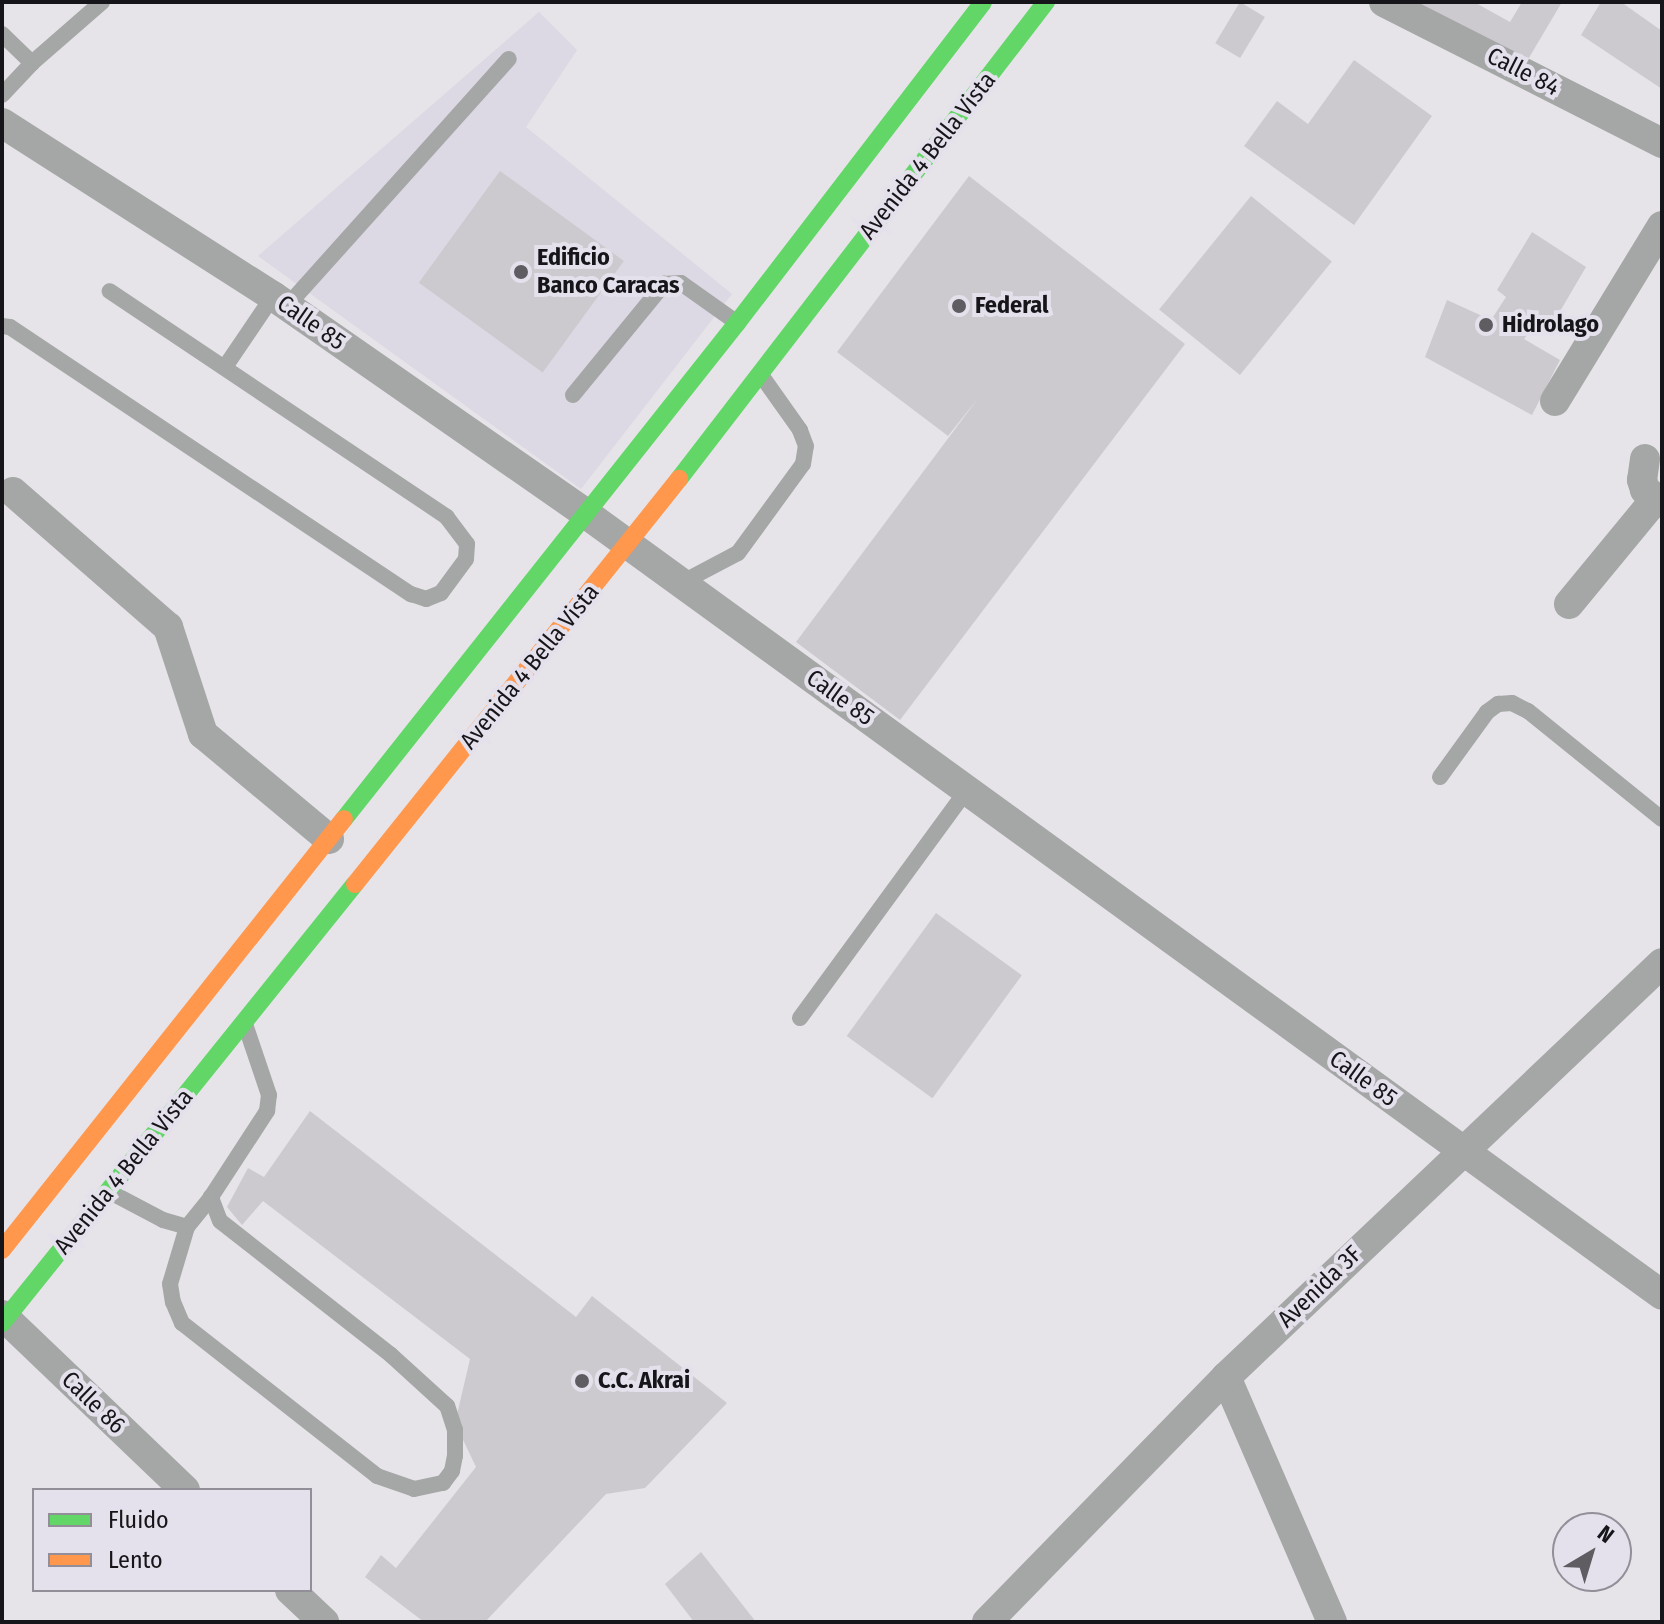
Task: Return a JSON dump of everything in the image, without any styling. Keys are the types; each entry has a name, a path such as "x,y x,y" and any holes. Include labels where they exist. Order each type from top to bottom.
{"street":[{"name":"Avenida 4 Bella Vista","path":"2,1250 737,323 983,2"},
{"name":"Avenida 4 Bella Vista","path":"3,1319 629,544 1046,2"},
{"name":"Calle 84","path":"1384,2 1662,143"},
{"name":"Calle 85","path":"2,123 280,301 629,544 1662,1295"},
{"path":"1555,401 1660,234"},
{"path":"1569,604 1658,502 1642,480 1645,459"},
{"path":"13,492 168,627 196,722 203,734 329,839"},
{"name":"Avenida 3F","path":"987,1622 1226,1377 1662,963"},
{"name":"Calle 86","path":"3,1319 183,1488"},
{"path":"1226,1377 1332,1622"},
{"path":"292,1592 324,1622"}],"lane":[{"path":"2,95 32,63 102,2"},
{"path":"2,34 32,63"},
{"path":"225,367 280,301 509,59"},
{"path":"573,395 664,284 681,283 737,323"},
{"path":"2,326 10,327 411,594 426,599 441,593 466,559 467,544 447,517 110,291"},
{"path":"681,583 738,553 803,464 806,446 800,430 760,374"},
{"path":"1440,777 1487,712 1498,704 1512,703 1528,711 1662,819"},
{"path":"800,1018 967,790"},
{"path":"211,1197 220,1221 228,1229 391,1355 447,1406 455,1430 455,1456 452,1471 443,1483 414,1489 377,1476 182,1323 173,1302 170,1284 187,1227 211,1197 267,1111 269,1095 265,1076 244,1022"},
{"path":"109,1191 163,1220 187,1227"}],"shaded area":[{"path":"539,12 577,50 526,127 732,294 581,489 258,256"}],"building":[{"path":"1240,2 1265,17 1240,58 1215,43"},
{"path":"1421,2 1474,2 1510,22 1522,2 1562,2 1523,68 1418,7"},
{"path":"1601,2 1621,2 1662,31 1662,89 1581,35"},
{"path":"1354,60 1432,116 1354,225 1244,146 1277,101 1308,124"},
{"name":"Edificio Banco Caracas","path":"500,171 624,261 543,373 419,283"},
{"path":"969,176 1185,344 900,720 796,642 979,397 948,436 837,352"},
{"path":"1251,196 1332,261 1240,375 1159,309"},
{"name":"Hidrolago","path":"1532,232 1586,267 1549,330 1538,321 1524,339 1560,360 1532,415 1425,357 1447,300 1491,320 1506,297 1497,290"},
{"path":"936,913 1022,975 932,1098 847,1036"},
{"name":"C.C. Akrai","path":"310,1111 576,1317 592,1296 727,1403 645,1488 606,1494 485,1622 424,1622 365,1577 381,1555 396,1568 476,1467 455,1423 470,1359 263,1201 242,1225 227,1207 248,1168 264,1177"},
{"path":"701,1552 756,1622 694,1622 665,1584"}],"traffic: fast":[{"path":"344,819 737,323 983,2"},
{"path":"679,479 1046,2"},
{"path":"2,1323 355,884"}],"traffic: slow":[{"path":"355,884 679,479"},
{"path":"2,1250 344,819"}],"place":[{"name":"Edificio Banco Caracas","path":"521,272"},
{"name":"Federal","path":"959,306"},
{"name":"Hidrolago","path":"1486,325"},
{"name":"C.C. Akrai","path":"582,1381"}]}
